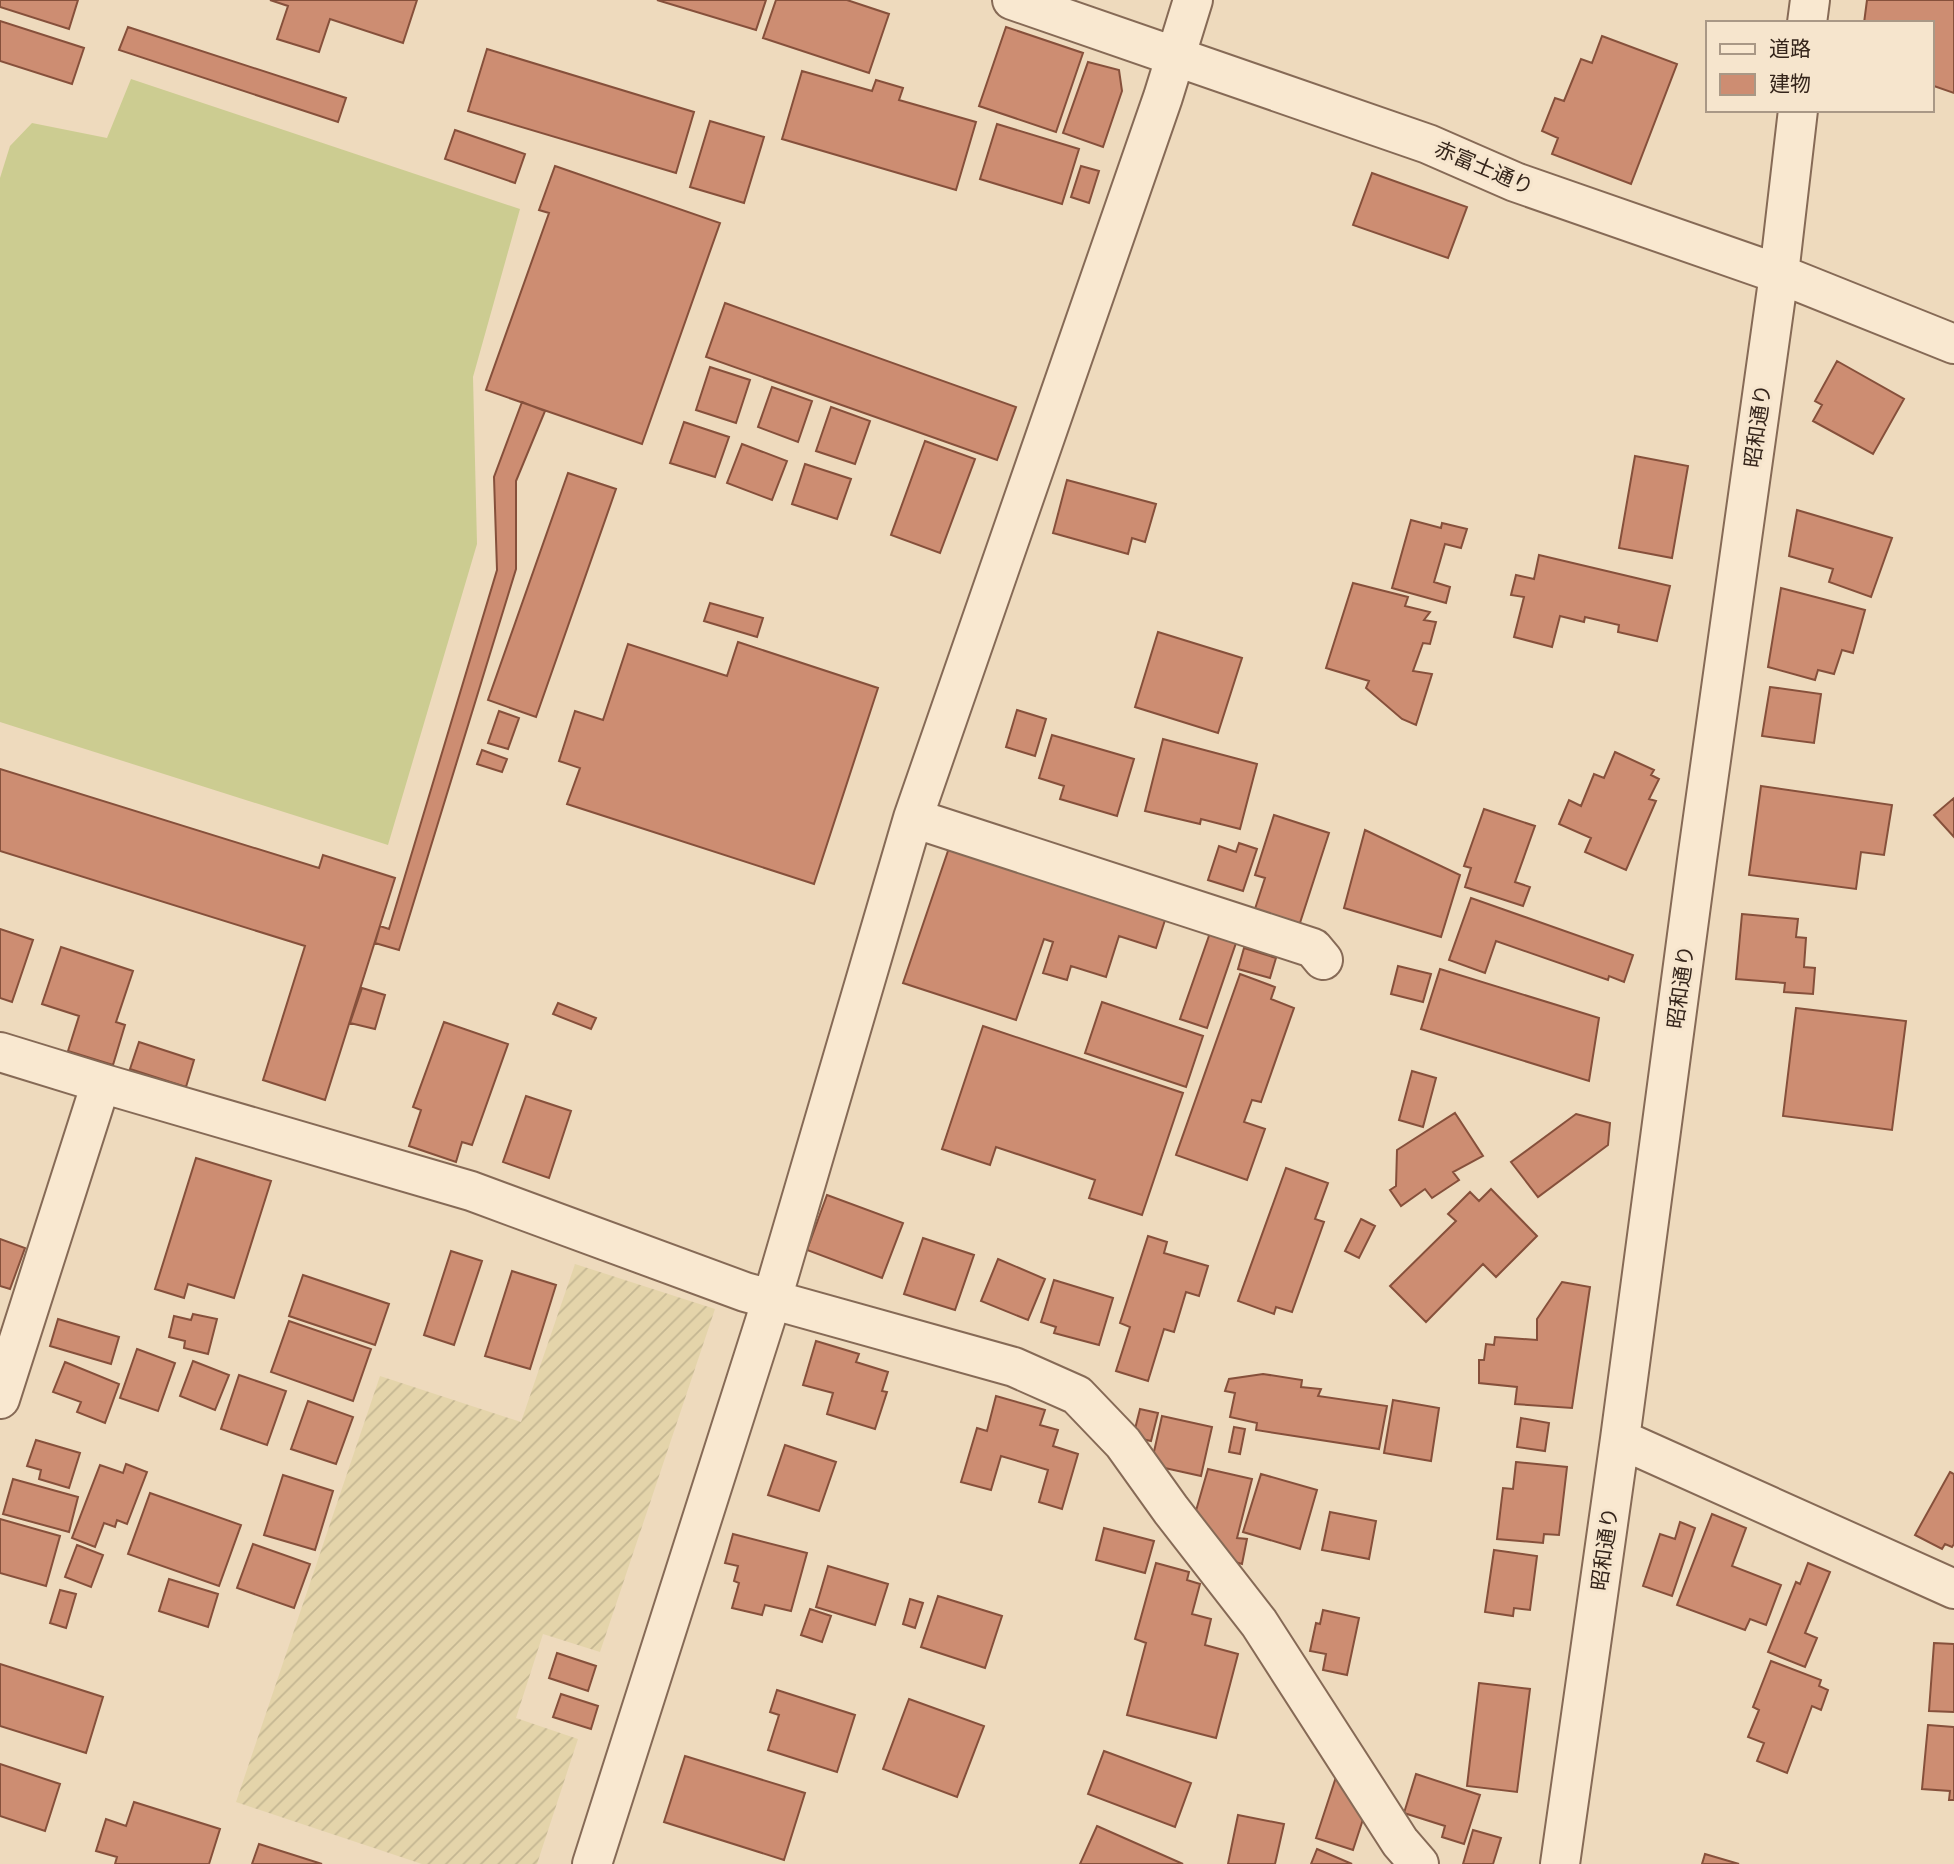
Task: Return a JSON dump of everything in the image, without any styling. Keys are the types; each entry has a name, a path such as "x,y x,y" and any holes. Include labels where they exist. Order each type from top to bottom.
{"street":[{"name":"赤富士通り","path":"1012,0 1090,13 1176,57 1428,144 1515,182 1779,274 1954,344"},
{"path":"592,1864 772,1299 913,818 1194,0"},
{"path":"1807,21 1810,0"},
{"name":"昭和通り","path":"1560,1864 1779,274 1798,112"},
{"path":"913,818 1313,948 1323,960"},
{"path":"0,1052 471,1191 746,1292 1014,1367 1077,1395 1123,1443 1259,1623 1400,1842 1419,1864"},
{"path":"0,1399 101,1083"},
{"path":"1620,1439 1954,1589"}],"shaded area":[{"path":"575,1264 715,1309 600,1652 543,1634 516,1718 578,1739 537,1864 422,1864 236,1802 380,1376 521,1422"}],"green space":[{"path":"131,79 520,209 473,377 477,544 388,845 0,722 0,178 10,146 32,123 107,138"}],"building":[{"path":"0,0 78,0 69,29 0,7"},
{"path":"270,0 417,0 403,43 330,19 319,52 277,39 288,6"},
{"path":"657,0 766,0 756,30"},
{"path":"776,0 847,0 889,14 869,73 763,38"},
{"path":"1867,0 1954,0 1954,93 1933,86 1933,21 1864,21"},
{"path":"0,21 84,48 72,84 0,61"},
{"path":"128,27 346,98 338,122 119,50"},
{"path":"1006,27 1083,53 1056,132 979,106"},
{"path":"1602,36 1677,64 1631,184 1552,154 1558,138 1542,131 1555,98 1564,101 1581,59 1592,63"},
{"path":"487,49 694,112 676,173 468,111"},
{"path":"1088,62 1119,70 1122,91 1103,147 1063,133"},
{"path":"802,71 872,91 876,80 903,88 899,100 976,122 956,190 782,139"},
{"path":"710,121 764,137 744,203 690,187"},
{"path":"997,124 1079,149 1062,204 980,179"},
{"path":"455,130 525,154 515,183 445,159"},
{"path":"555,166 720,223 642,444 486,390 549,213 539,210"},
{"path":"1081,166 1099,171 1089,203 1071,197"},
{"path":"1372,173 1467,207 1448,258 1353,225"},
{"path":"725,303 1016,407 997,460 706,357"},
{"path":"1837,361 1904,399 1873,454 1813,421 1822,405 1815,401"},
{"path":"710,367 750,380 736,423 696,410"},
{"path":"772,387 812,401 798,442 758,427"},
{"path":"522,402 545,411 516,481 516,569 399,950 375,943 380,926 389,929 497,570 494,477"},
{"path":"831,407 870,421 855,464 816,451"},
{"path":"684,422 729,437 715,477 670,463"},
{"path":"925,441 975,459 940,553 891,535"},
{"path":"742,444 787,461 772,500 727,483"},
{"path":"1635,456 1688,466 1672,558 1619,548"},
{"path":"805,464 851,479 837,519 792,504"},
{"path":"568,473 616,489 536,717 488,700"},
{"path":"1067,480 1156,504 1145,542 1132,538 1128,554 1053,533"},
{"path":"1797,510 1892,538 1871,597 1829,582 1833,569 1789,556"},
{"path":"1411,520 1441,528 1442,523 1467,529 1461,548 1445,544 1434,582 1450,587 1446,603 1392,588"},
{"path":"1539,555 1670,586 1657,641 1618,632 1619,625 1585,617 1584,622 1560,616 1552,647 1514,637 1524,597 1511,595 1516,575 1534,579"},
{"path":"1353,583 1408,597 1405,606 1430,612 1424,620 1436,622 1430,644 1423,643 1413,671 1432,674 1416,725 1402,719 1366,688 1369,681 1326,668"},
{"path":"1781,588 1865,610 1853,653 1842,650 1834,674 1818,670 1815,680 1768,667"},
{"path":"710,603 763,618 757,637 704,621"},
{"path":"1158,632 1242,658 1218,733 1135,707"},
{"path":"738,642 878,688 814,884 567,804 580,768 559,761 575,711 603,720 628,644 727,676"},
{"path":"1770,687 1821,694 1814,743 1762,736"},
{"path":"1017,710 1046,719 1035,756 1006,747"},
{"path":"499,711 519,718 508,749 488,743"},
{"path":"1052,735 1134,759 1117,816 1060,799 1064,786 1039,778"},
{"path":"1163,739 1257,764 1240,829 1201,819 1200,824 1145,811"},
{"path":"482,750 507,759 502,772 477,764"},
{"path":"1615,752 1654,770 1651,775 1659,779 1649,799 1656,801 1626,870 1585,852 1591,838 1559,824 1569,800 1581,806 1594,774 1604,778"},
{"path":"0,769 319,868 323,855 395,878 325,1100 263,1080 305,946 0,851"},
{"path":"1761,786 1892,805 1884,855 1861,852 1856,889 1749,875"},
{"path":"1954,798 1954,837 1934,815"},
{"path":"1484,809 1535,826 1515,882 1530,887 1523,906 1465,887 1471,868 1464,866"},
{"path":"1274,815 1329,833 1298,929 1253,915 1265,878 1255,875"},
{"path":"1365,830 1460,875 1441,937 1344,908"},
{"path":"1239,843 1257,849 1243,891 1208,880 1219,846 1236,852"},
{"path":"950,845 1166,917 1156,948 1119,936 1106,977 1071,966 1067,980 1043,973 1053,942 1044,939 1016,1020 903,983"},
{"path":"1471,898 1633,955 1624,982 1609,976 1608,980 1496,941 1485,973 1449,960"},
{"path":"1742,914 1798,919 1796,937 1806,938 1804,967 1815,968 1813,994 1784,992 1785,983 1736,979"},
{"path":"0,929 33,940 12,1002 0,998"},
{"path":"1211,930 1237,940 1207,1028 1180,1019"},
{"path":"61,947 133,971 116,1022 125,1025 113,1065 68,1051 79,1016 42,1004"},
{"path":"1244,948 1276,958 1270,978 1238,969"},
{"path":"1398,966 1431,974 1423,1002 1391,994"},
{"path":"1440,969 1599,1018 1589,1081 1421,1029"},
{"path":"1240,974 1275,987 1271,999 1294,1008 1261,1102 1252,1100 1244,1122 1265,1129 1247,1180 1176,1155"},
{"path":"362,988 385,995 375,1029 350,1023"},
{"path":"1102,1002 1203,1036 1186,1087 1085,1053"},
{"path":"558,1003 596,1018 591,1029 553,1014"},
{"path":"1796,1008 1906,1021 1892,1130 1783,1116"},
{"path":"444,1022 508,1044 472,1145 462,1142 456,1162 409,1146 421,1110 413,1107"},
{"path":"983,1026 1183,1093 1142,1215 1089,1198 1095,1180 996,1147 990,1165 942,1149"},
{"path":"139,1042 194,1060 186,1087 130,1069"},
{"path":"1412,1071 1436,1078 1423,1127 1399,1120"},
{"path":"526,1096 571,1111 549,1178 503,1162"},
{"path":"1455,1113 1483,1156 1453,1172 1459,1180 1432,1198 1425,1189 1401,1206 1390,1190 1396,1186 1397,1150"},
{"path":"1576,1114 1610,1123 1608,1145 1538,1197 1511,1162"},
{"path":"196,1158 271,1181 234,1298 188,1284 184,1298 155,1289"},
{"path":"1286,1168 1328,1183 1315,1219 1324,1222 1292,1312 1276,1307 1274,1314 1238,1301"},
{"path":"1491,1189 1537,1236 1496,1277 1483,1264 1426,1322 1390,1286 1456,1221 1448,1214 1470,1192 1479,1201"},
{"path":"827,1195 903,1223 882,1278 807,1250"},
{"path":"1361,1219 1375,1226 1359,1258 1345,1251"},
{"path":"1148,1236 1167,1242 1164,1253 1208,1266 1199,1296 1186,1292 1174,1332 1164,1329 1148,1381 1116,1371 1130,1327 1120,1323"},
{"path":"923,1238 974,1255 955,1310 904,1294"},
{"path":"0,1239 25,1248 10,1289 0,1286"},
{"path":"451,1251 482,1261 454,1345 424,1335"},
{"path":"998,1259 1045,1279 1028,1320 981,1301"},
{"path":"512,1271 556,1285 530,1369 485,1356"},
{"path":"303,1275 389,1304 375,1345 289,1316"},
{"path":"1054,1280 1113,1298 1099,1345 1054,1333 1056,1327 1041,1322"},
{"path":"1562,1282 1590,1287 1572,1408 1515,1404 1517,1387 1479,1383 1479,1360 1484,1360 1486,1344 1494,1345 1495,1337 1537,1340 1537,1319"},
{"path":"193,1314 217,1319 208,1354 184,1348 185,1341 169,1337 174,1316 191,1320"},
{"path":"58,1319 119,1337 111,1364 50,1346"},
{"path":"289,1321 371,1349 353,1401 271,1372"},
{"path":"816,1341 859,1354 856,1362 888,1372 882,1391 887,1392 875,1429 827,1414 833,1393 803,1385"},
{"path":"137,1349 175,1363 158,1411 120,1398"},
{"path":"193,1361 229,1375 215,1410 180,1396"},
{"path":"65,1362 119,1384 105,1423 77,1412 81,1402 53,1392"},
{"path":"1263,1374 1302,1380 1301,1387 1321,1389 1318,1396 1387,1406 1379,1449 1256,1430 1257,1423 1230,1417 1235,1393 1225,1391 1229,1379"},
{"path":"239,1375 286,1391 267,1445 221,1429"},
{"path":"996,1396 1045,1410 1040,1425 1058,1430 1053,1446 1078,1454 1062,1509 1039,1502 1048,1470 1001,1456 991,1490 961,1482 977,1428 987,1431"},
{"path":"1393,1400 1439,1408 1431,1461 1384,1453"},
{"path":"308,1401 353,1417 336,1464 291,1449"},
{"path":"1140,1409 1158,1413 1151,1441 1133,1437"},
{"path":"1162,1416 1212,1427 1201,1476 1151,1465"},
{"path":"1521,1418 1549,1423 1545,1451 1517,1447"},
{"path":"1234,1427 1245,1429 1240,1454 1229,1452"},
{"path":"36,1440 80,1453 69,1488 39,1479 41,1470 27,1466"},
{"path":"785,1445 836,1462 819,1511 768,1495"},
{"path":"1516,1462 1567,1467 1559,1535 1544,1534 1543,1543 1497,1539 1503,1488 1513,1489"},
{"path":"126,1464 147,1472 127,1524 117,1520 115,1527 104,1523 95,1547 72,1538 100,1465 123,1473"},
{"path":"1208,1469 1252,1479 1237,1538 1247,1539 1242,1564 1221,1558 1209,1543 1213,1533 1191,1528"},
{"path":"1950,1472 1954,1474 1954,1544 1952,1547 1945,1544 1942,1549 1915,1535"},
{"path":"1261,1474 1317,1490 1300,1549 1243,1532"},
{"path":"283,1475 333,1491 315,1550 264,1535"},
{"path":"13,1479 78,1497 69,1532 3,1514"},
{"path":"150,1493 241,1525 219,1586 128,1554"},
{"path":"1330,1512 1376,1521 1369,1559 1322,1550"},
{"path":"1712,1514 1746,1528 1732,1566 1781,1585 1766,1625 1750,1619 1745,1630 1677,1605"},
{"path":"0,1519 60,1536 46,1586 0,1573"},
{"path":"1680,1522 1695,1528 1672,1596 1643,1586 1660,1534 1675,1539"},
{"path":"1104,1528 1154,1541 1145,1573 1096,1560"},
{"path":"733,1534 807,1553 791,1611 765,1605 762,1615 732,1608 739,1583 734,1581 738,1566 725,1563"},
{"path":"253,1544 310,1564 294,1608 237,1588"},
{"path":"77,1545 103,1555 91,1587 65,1577"},
{"path":"1494,1550 1537,1556 1530,1610 1514,1608 1513,1616 1485,1612"},
{"path":"1156,1563 1189,1572 1187,1580 1200,1584 1192,1614 1211,1619 1205,1645 1238,1654 1216,1738 1127,1715 1146,1643 1135,1639"},
{"path":"1808,1563 1830,1572 1805,1633 1817,1638 1805,1667 1768,1652 1796,1582 1800,1584"},
{"path":"828,1566 888,1584 875,1625 816,1607"},
{"path":"169,1579 218,1594 208,1627 159,1611"},
{"path":"60,1590 76,1594 66,1628 50,1623"},
{"path":"938,1596 1002,1616 985,1668 921,1647"},
{"path":"910,1599 923,1603 915,1628 903,1624"},
{"path":"810,1609 831,1616 822,1642 801,1635"},
{"path":"1323,1610 1359,1618 1347,1675 1323,1670 1326,1654 1310,1651 1316,1623 1320,1624"},
{"path":"1934,1643 1954,1644 1954,1712 1929,1711"},
{"path":"557,1653 596,1666 588,1691 549,1678"},
{"path":"1771,1661 1821,1680 1819,1686 1828,1690 1821,1710 1812,1706 1787,1773 1757,1761 1764,1743 1748,1737 1759,1710 1753,1707"},
{"path":"0,1664 103,1697 86,1753 0,1726"},
{"path":"1479,1683 1530,1689 1517,1792 1467,1786"},
{"path":"777,1690 855,1715 837,1772 768,1750 779,1715 770,1712"},
{"path":"561,1694 598,1706 591,1729 553,1717"},
{"path":"909,1699 984,1726 957,1797 883,1769"},
{"path":"1928,1725 1954,1727 1954,1800 1949,1800 1950,1791 1922,1789"},
{"path":"1104,1751 1191,1783 1175,1827 1088,1794"},
{"path":"685,1756 805,1793 784,1860 664,1822"},
{"path":"0,1764 60,1784 45,1831 0,1816"},
{"path":"1337,1774 1367,1807 1353,1850 1316,1838"},
{"path":"1416,1774 1480,1795 1464,1844 1442,1837 1445,1826 1404,1813"},
{"path":"134,1802 220,1829 209,1864 115,1864 117,1857 96,1851 106,1819 126,1826"},
{"path":"1238,1815 1284,1824 1275,1864 1228,1864"},
{"path":"1097,1826 1183,1864 1080,1864"},
{"path":"1473,1830 1501,1838 1493,1864 1463,1864"},
{"path":"259,1844 322,1864 252,1864"},
{"path":"1317,1849 1352,1864 1311,1864"},
{"path":"1705,1854 1739,1864 1702,1864"}]}
